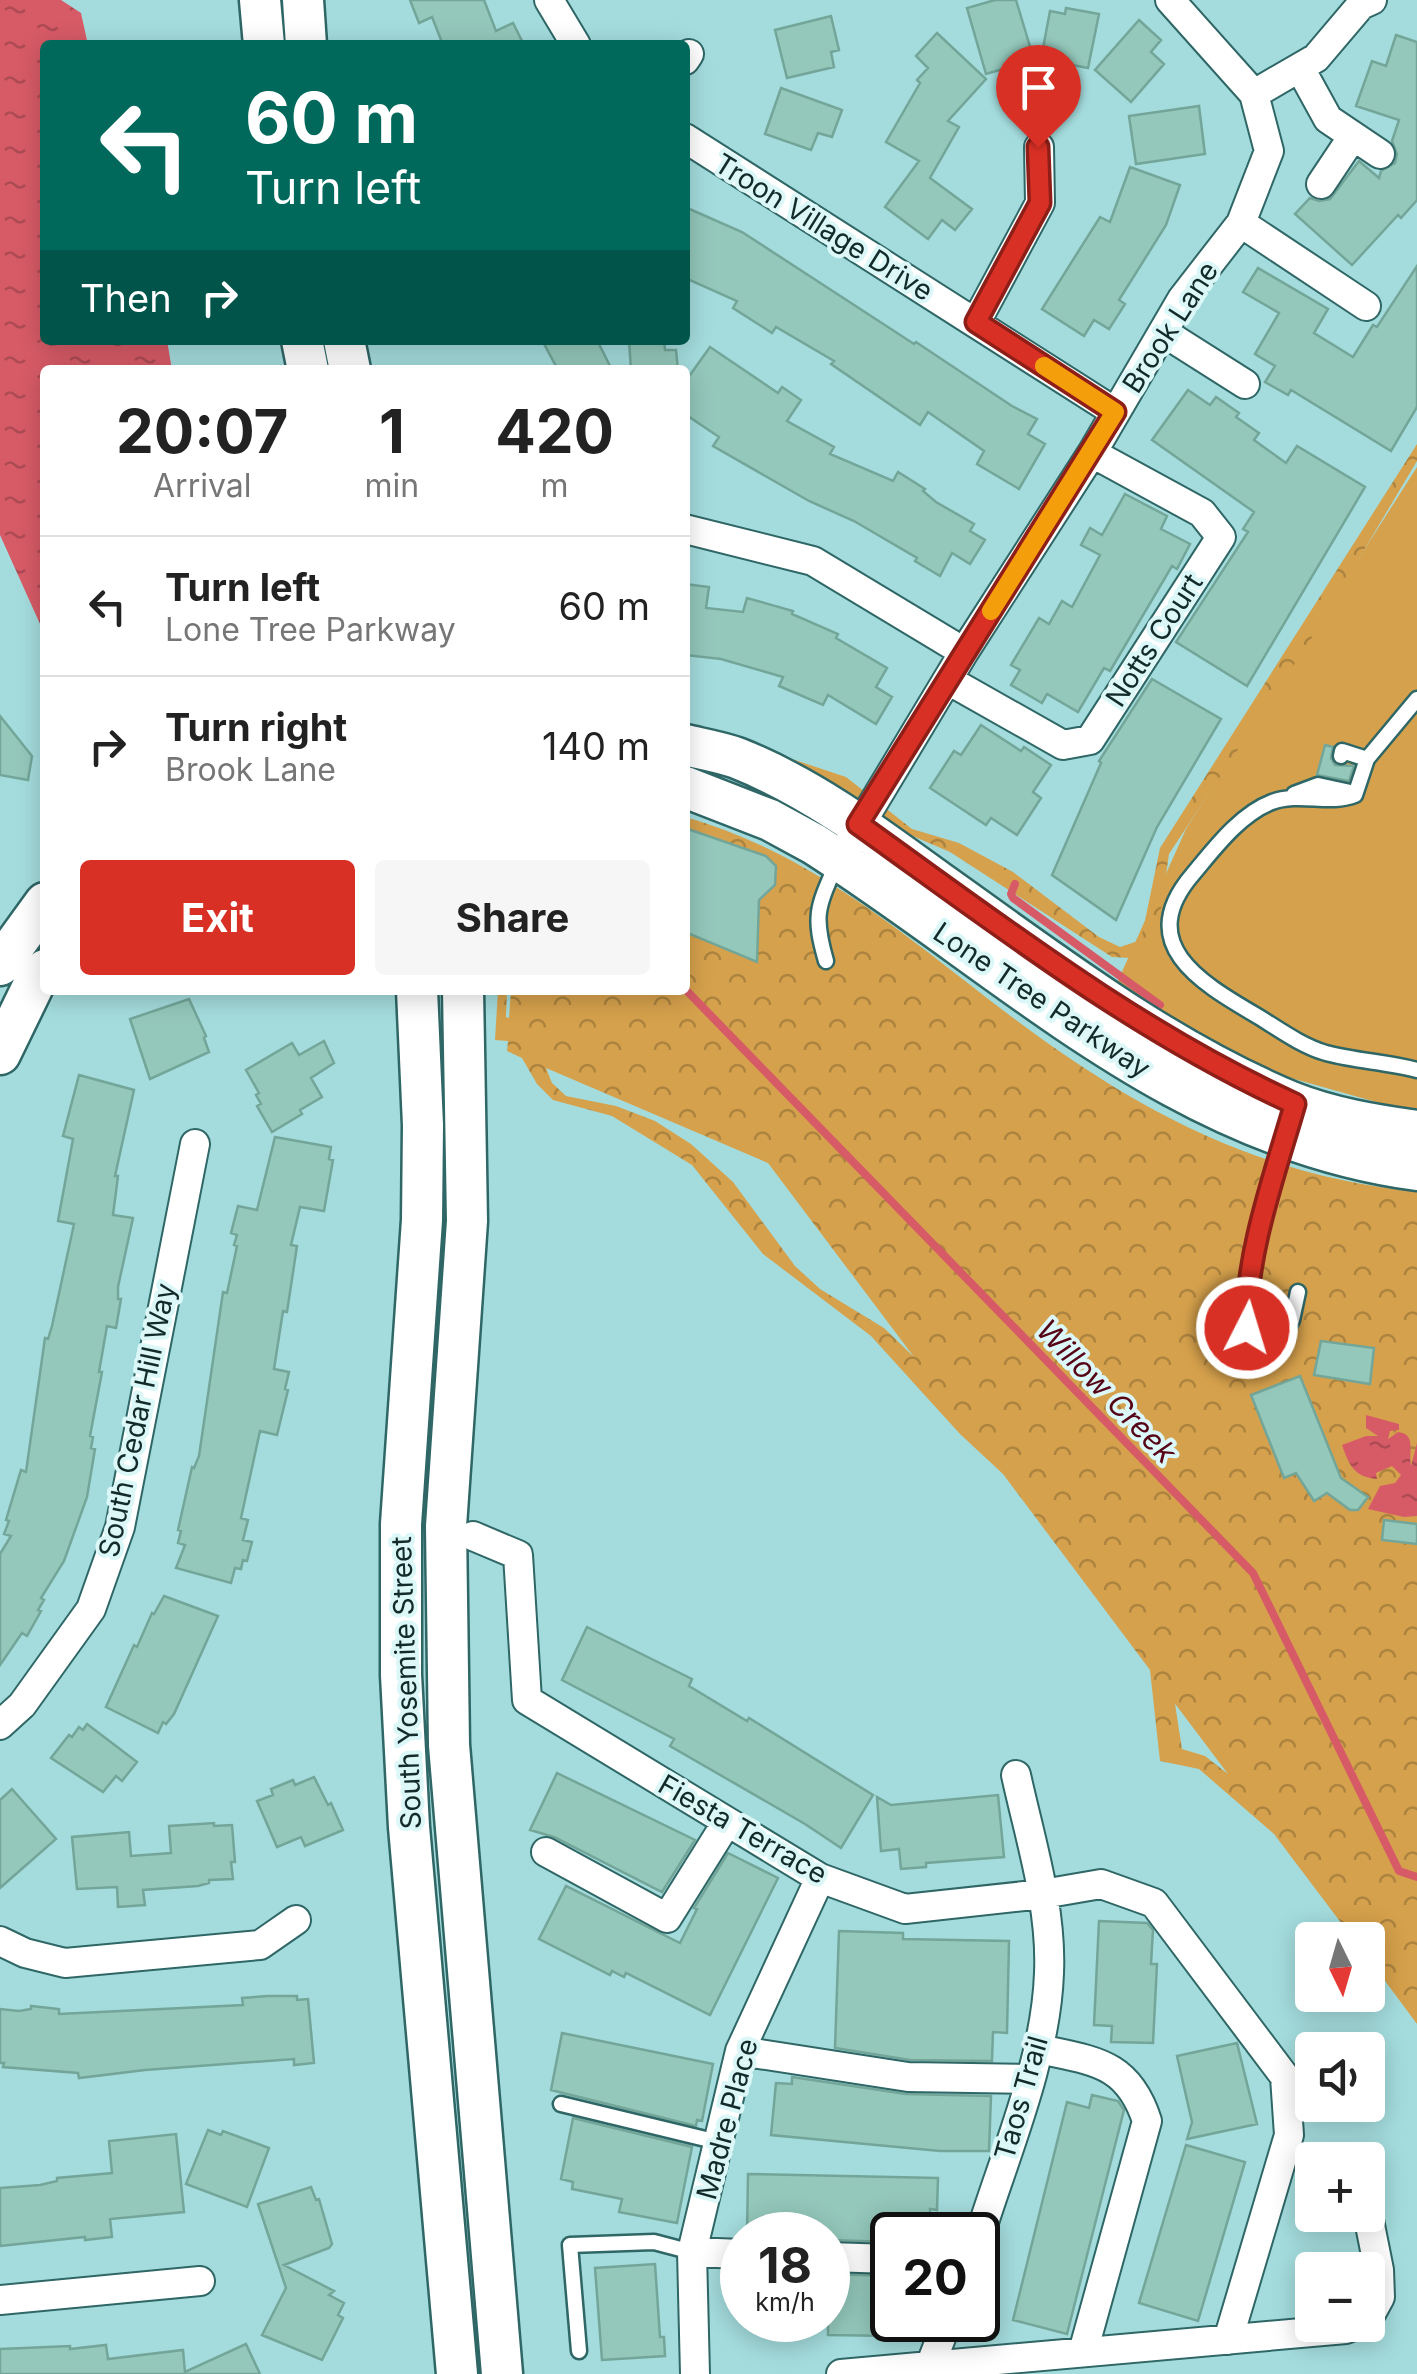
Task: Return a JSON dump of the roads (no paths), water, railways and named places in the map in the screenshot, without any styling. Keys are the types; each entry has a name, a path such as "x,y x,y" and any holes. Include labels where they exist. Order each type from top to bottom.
{"main road":[{"path":"260,0 264,40"},
{"path":"303,0 306,40"},
{"name":"Lone Tree Parkway","path":"690,746 734,757 789,783 858,824 1020,940 1172,1042 1233,1076 1290,1122 1371,1164 1417,1170"},
{"name":"Lone Tree Parkway","path":"690,789 770,820 839,860 1079,1029 1148,1074 1216,1110 1290,1122 1417,1131"},
{"path":"0,965 40,910"},
{"path":"0,1054 40,978"},
{"name":"South Yosemite Street","path":"416,995 422,1220 401,1524 400,1676 409,1827 457,2374"},
{"name":"South Yosemite Street","path":"463,995 467,1221 446,1526 448,1745 502,2374"}],"street":[{"path":"548,0 573,40"},
{"name":"Brook Lane","path":"839,860 964,652 1092,454 1182,299 1241,223 1269,151 1254,94 1170,0"},
{"path":"1254,94 1316,58 1361,5 1372,0"},
{"path":"1300,68 1328,120 1380,154"},
{"path":"1321,184 1353,136"},
{"name":"Troon Village Drive","path":"690,141 1115,412"},
{"path":"976,322 1040,203 1038,147"},
{"path":"1241,223 1366,306"},
{"path":"1163,332 1245,384"},
{"name":"Notts Court","path":"948,680 1063,745 1090,740 1211,552 1221,536 1202,513 1092,454"},
{"path":"690,531 814,561 964,652"},
{"name":"South Cedar Hill Way","path":"0,1725 22,1705 91,1609 120,1527 195,1144"},
{"name":"Fiesta Terrace","path":"472,1536 518,1555 526,1700 820,1878 905,1909 1100,1884 1154,1903 1285,2077 1289,2135 1228,2340"},
{"name":"Taos Trail","path":"987,2212 1039,2049 1050,1972 1043,1894 1016,1775"},
{"path":"546,1852 666,1918 727,1822"},
{"name":"Madre Place","path":"695,2374 692,2252 740,2052 820,1878"},
{"path":"0,1942 24,1953 65,1963 260,1945 296,1920"},
{"path":"1039,2049 1108,2065 1138,2095 1147,2121 1083,2352"},
{"path":"740,2052 908,2078 1029,2080"},
{"path":"692,2252 720,2253"},
{"path":"0,2300 200,2280"},
{"path":"841,2374 1295,2334"},
{"path":"930,2366 939,2342"}],"lane":[{"path":"1417,698 1367,760 1356,794 1344,800 1314,797 1274,801 1246,818 1184,884 1170,918 1175,954 1201,983 1326,1053 1386,1061 1417,1070"},
{"path":"1341,756 1342,752 1367,760"},
{"path":"826,961 817,930 819,903 839,860"},
{"path":"1290,1122 1262,1222 1246,1307 1247,1328 1255,1341 1268,1344 1284,1336 1298,1292"},
{"path":"561,2104 718,2142"},
{"path":"579,2352 570,2245 654,2242 692,2252"}],"water":[{"path":"0,0 61,0 81,13 87,40 40,40 40,345 168,345 171,365 40,365 40,624 0,535"},
{"path":"1366,1415 1399,1424 1399,1430 1390,1431 1388,1439 1398,1432 1408,1436 1411,1466 1417,1443 1417,1516 1368,1509 1380,1486 1395,1483 1401,1475 1392,1466 1376,1473 1377,1479 1369,1478 1350,1464 1342,1445 1378,1436 1366,1428"}],"waterway":[{"path":"1015,884 1013,898 1160,1005"},
{"name":"Willow Creek","path":"690,994 1253,1573 1399,1871 1417,1877"}]}
